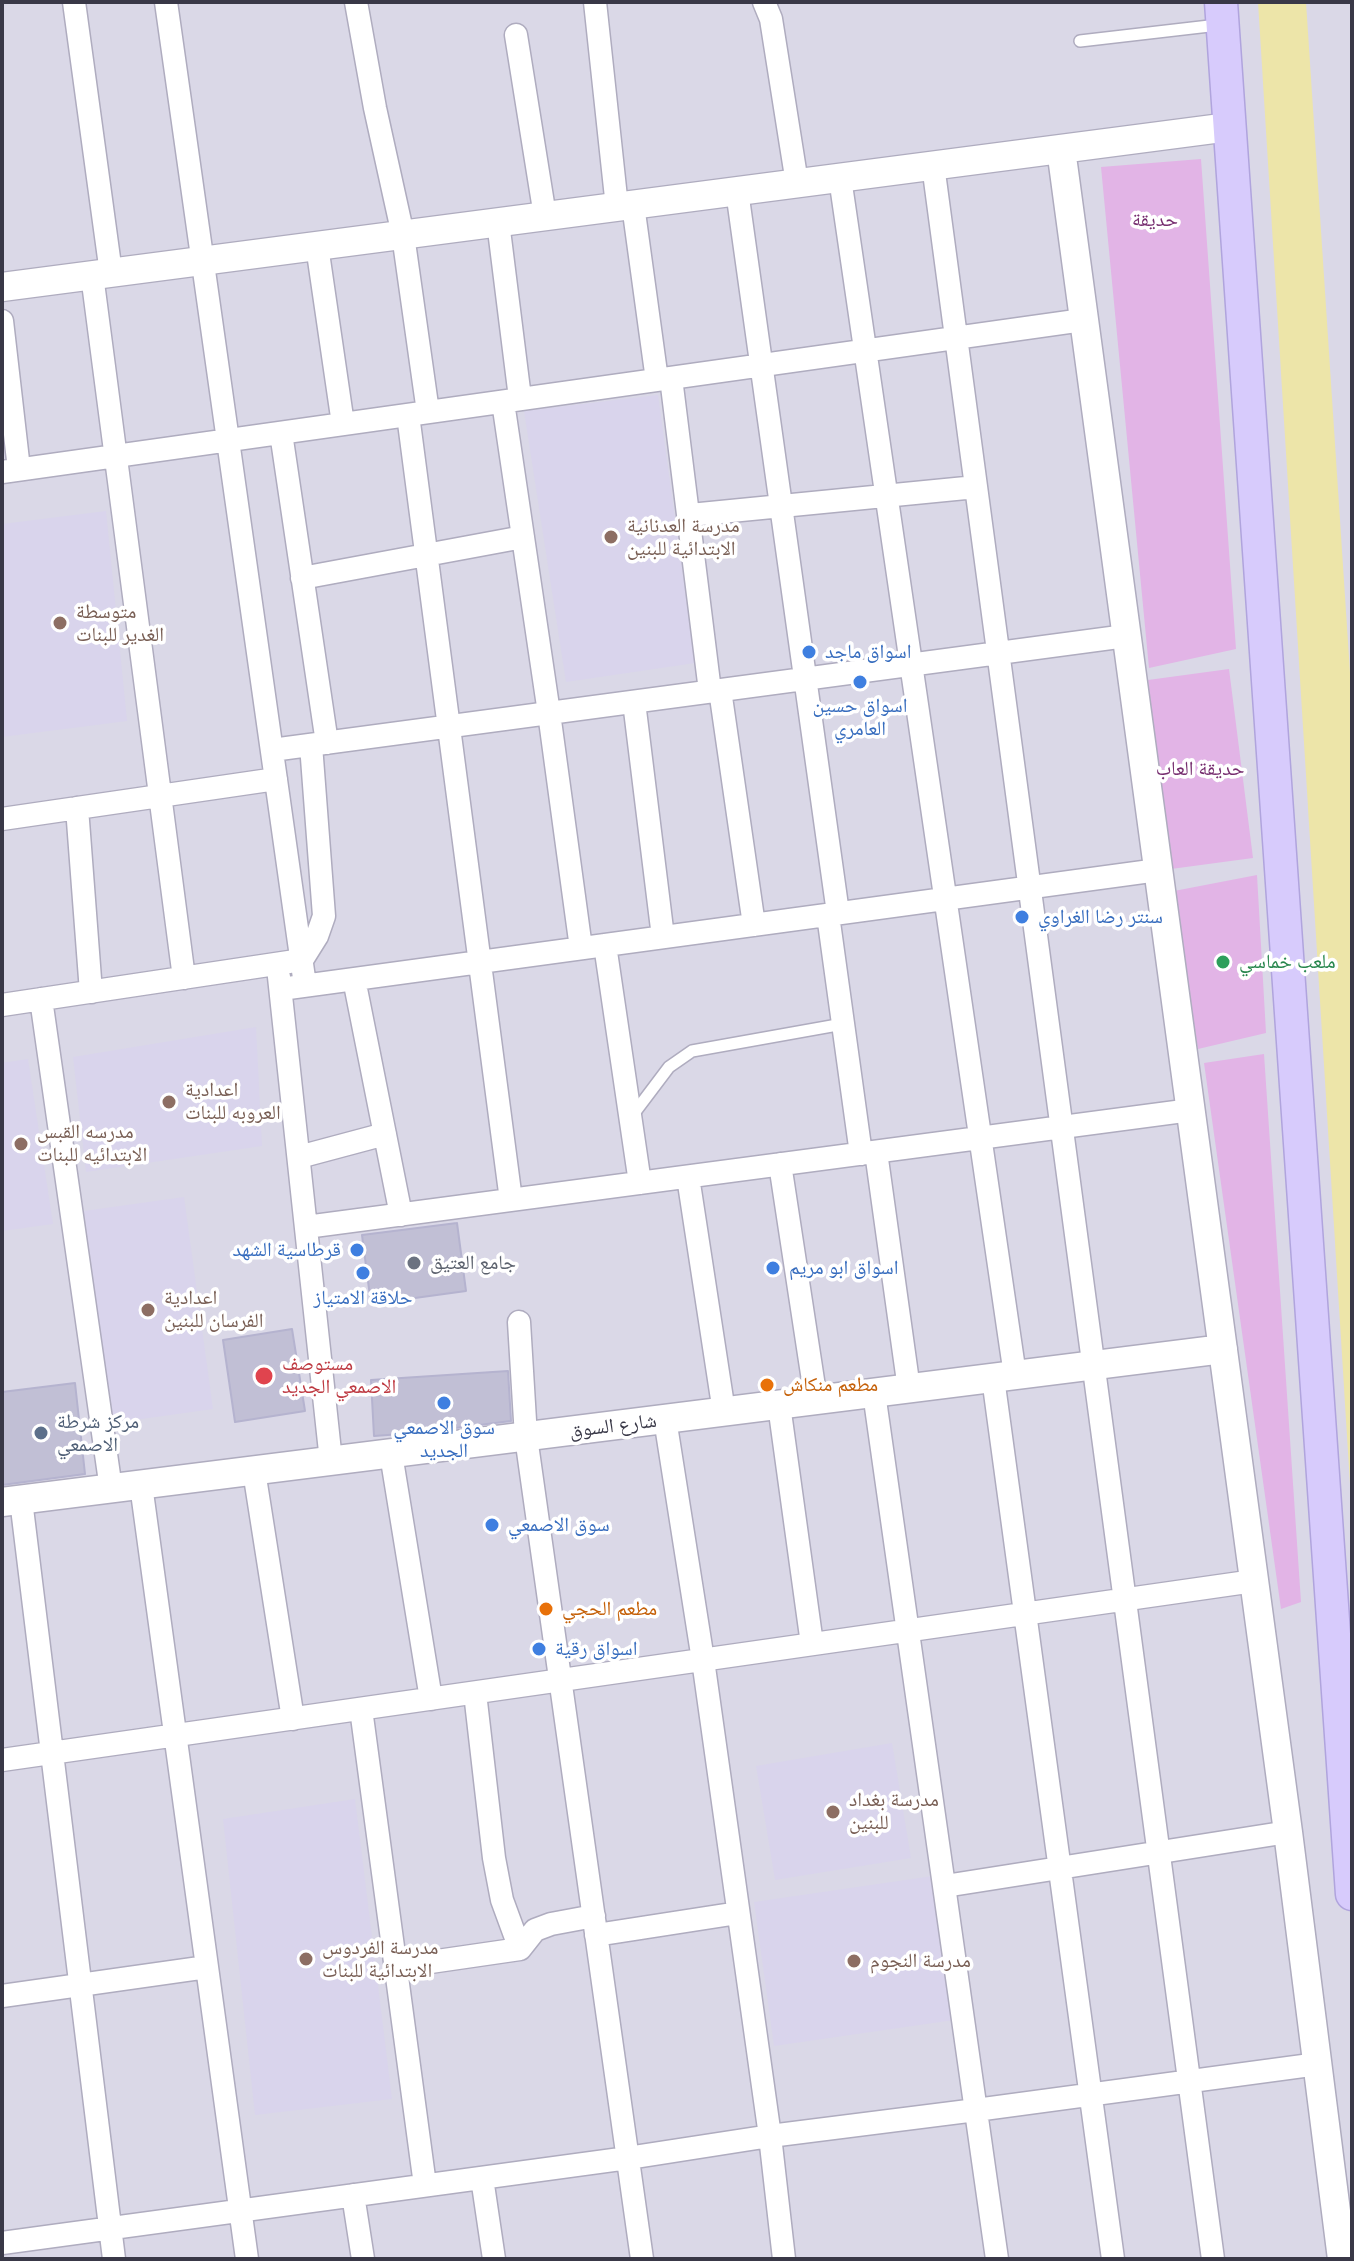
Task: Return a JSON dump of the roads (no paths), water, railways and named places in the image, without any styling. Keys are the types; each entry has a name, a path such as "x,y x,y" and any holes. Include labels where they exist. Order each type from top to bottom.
{"main road":[{"path":"1222,13 1352,1894"}],"street":[{"path":"74,2 116,456 184,978"},
{"path":"166,2 305,985"},
{"path":"356,2 403,235 427,554 511,1200"},
{"path":"595,2 625,206 664,379 690,515 715,691 754,925"},
{"path":"764,2 771,19 797,183"},
{"path":"516,35 545,216"},
{"path":"2,287 1229,127"},
{"path":"1061,149 1288,1832 1342,2259"},
{"path":"933,165 1213,2259"},
{"path":"840,178 981,1138 1025,1614 1113,2259"},
{"path":"737,191 806,679 843,1024 909,1389"},
{"path":"498,222 523,537 581,948"},
{"path":"317,246 343,424"},
{"path":"2,321 10,470 1083,320"},
{"path":"2,1005 302,960 317,936 324,916 319,744 302,578 281,433"},
{"path":"690,515 976,487"},
{"path":"302,578 523,537"},
{"path":"272,750 1126,636"},
{"path":"634,702 663,937"},
{"path":"2,819 276,779"},
{"path":"77,808 91,992"},
{"path":"281,989 1158,870"},
{"path":"605,945 640,1183"},
{"path":"278,964 331,1461"},
{"path":"354,979 401,1215"},
{"path":"41,999 111,1489"},
{"path":"306,1227 1191,1110"},
{"path":"299,1157 385,1134"},
{"path":"780,1164 816,1400"},
{"path":"688,1177 724,1412"},
{"path":"519,1322 526,1437 642,2259"},
{"name":"شارع السوق","path":"12,1501 1223,1349"},
{"path":"874,1393 997,2259"},
{"path":"779,1405 812,1644"},
{"path":"665,1419 703,1660 770,2136 784,2259"},
{"path":"391,1454 431,1699"},
{"path":"254,1471 293,1719"},
{"path":"141,1485 247,2259"},
{"path":"12,1501 53,1753 114,2259"},
{"path":"2,1760 1254,1581"},
{"path":"475,1693 494,1858 502,1900 520,1949"},
{"path":"361,1709 425,2185"},
{"path":"945,1886 1288,1832"},
{"path":"520,1949 535,1930 551,1924 595,1925 738,1913"},
{"path":"396,1967 520,1949"},
{"path":"2,1996 207,1967"},
{"path":"2,2243 770,2136 1318,2064"},
{"path":"482,2178 494,2259"},
{"path":"353,2195 363,2259"}],"lane":[{"path":"1080,41 1222,13"},
{"path":"630,1119 669,1067 692,1051 843,1024"}],"place":[{"name":"مدرسة العدنانية الابتدائية للبنين","path":"611,537"},
{"name":"متوسطة الغدير للبنات","path":"60,623"},
{"name":"اسواق ماجد","path":"809,652"},
{"name":"اسواق حسين العامري","path":"860,682"},
{"name":"سنتر رضا الغراوي","path":"1022,917"},
{"name":"ملعب خماسي","path":"1223,962"},
{"name":"اعدادية العروبه للبنات","path":"169,1102"},
{"name":"مدرسه القبس الابتدائيه للبنات","path":"21,1144"},
{"name":"قرطاسية الشهد","path":"357,1250"},
{"name":"جامع العتيق","path":"414,1263"},
{"name":"اسواق ابو مريم","path":"773,1268"},
{"name":"حلاقة الامتياز","path":"363,1273"},
{"name":"اعدادية الفرسان للبنين","path":"148,1310"},
{"name":"مستوصف الاصمعي الجديد","path":"264,1376"},
{"name":"مطعم منكاش","path":"767,1385"},
{"name":"سوق الاصمعي الجديد","path":"444,1403"},
{"name":"مركز شرطة الاصمعي","path":"41,1433"},
{"name":"سوق الاصمعي","path":"492,1525"},
{"name":"مطعم الحجي","path":"546,1609"},
{"name":"اسواق رقية","path":"539,1649"},
{"name":"مدرسة بغداد للبنين","path":"833,1812"},
{"name":"مدرسة الفردوس الابتدائية للبنات","path":"306,1959"},
{"name":"مدرسة النجوم","path":"854,1961"}],"park label":[{"name":"حديقة","path":"1155,220"},
{"name":"حديقة العاب","path":"1200,769"}]}
